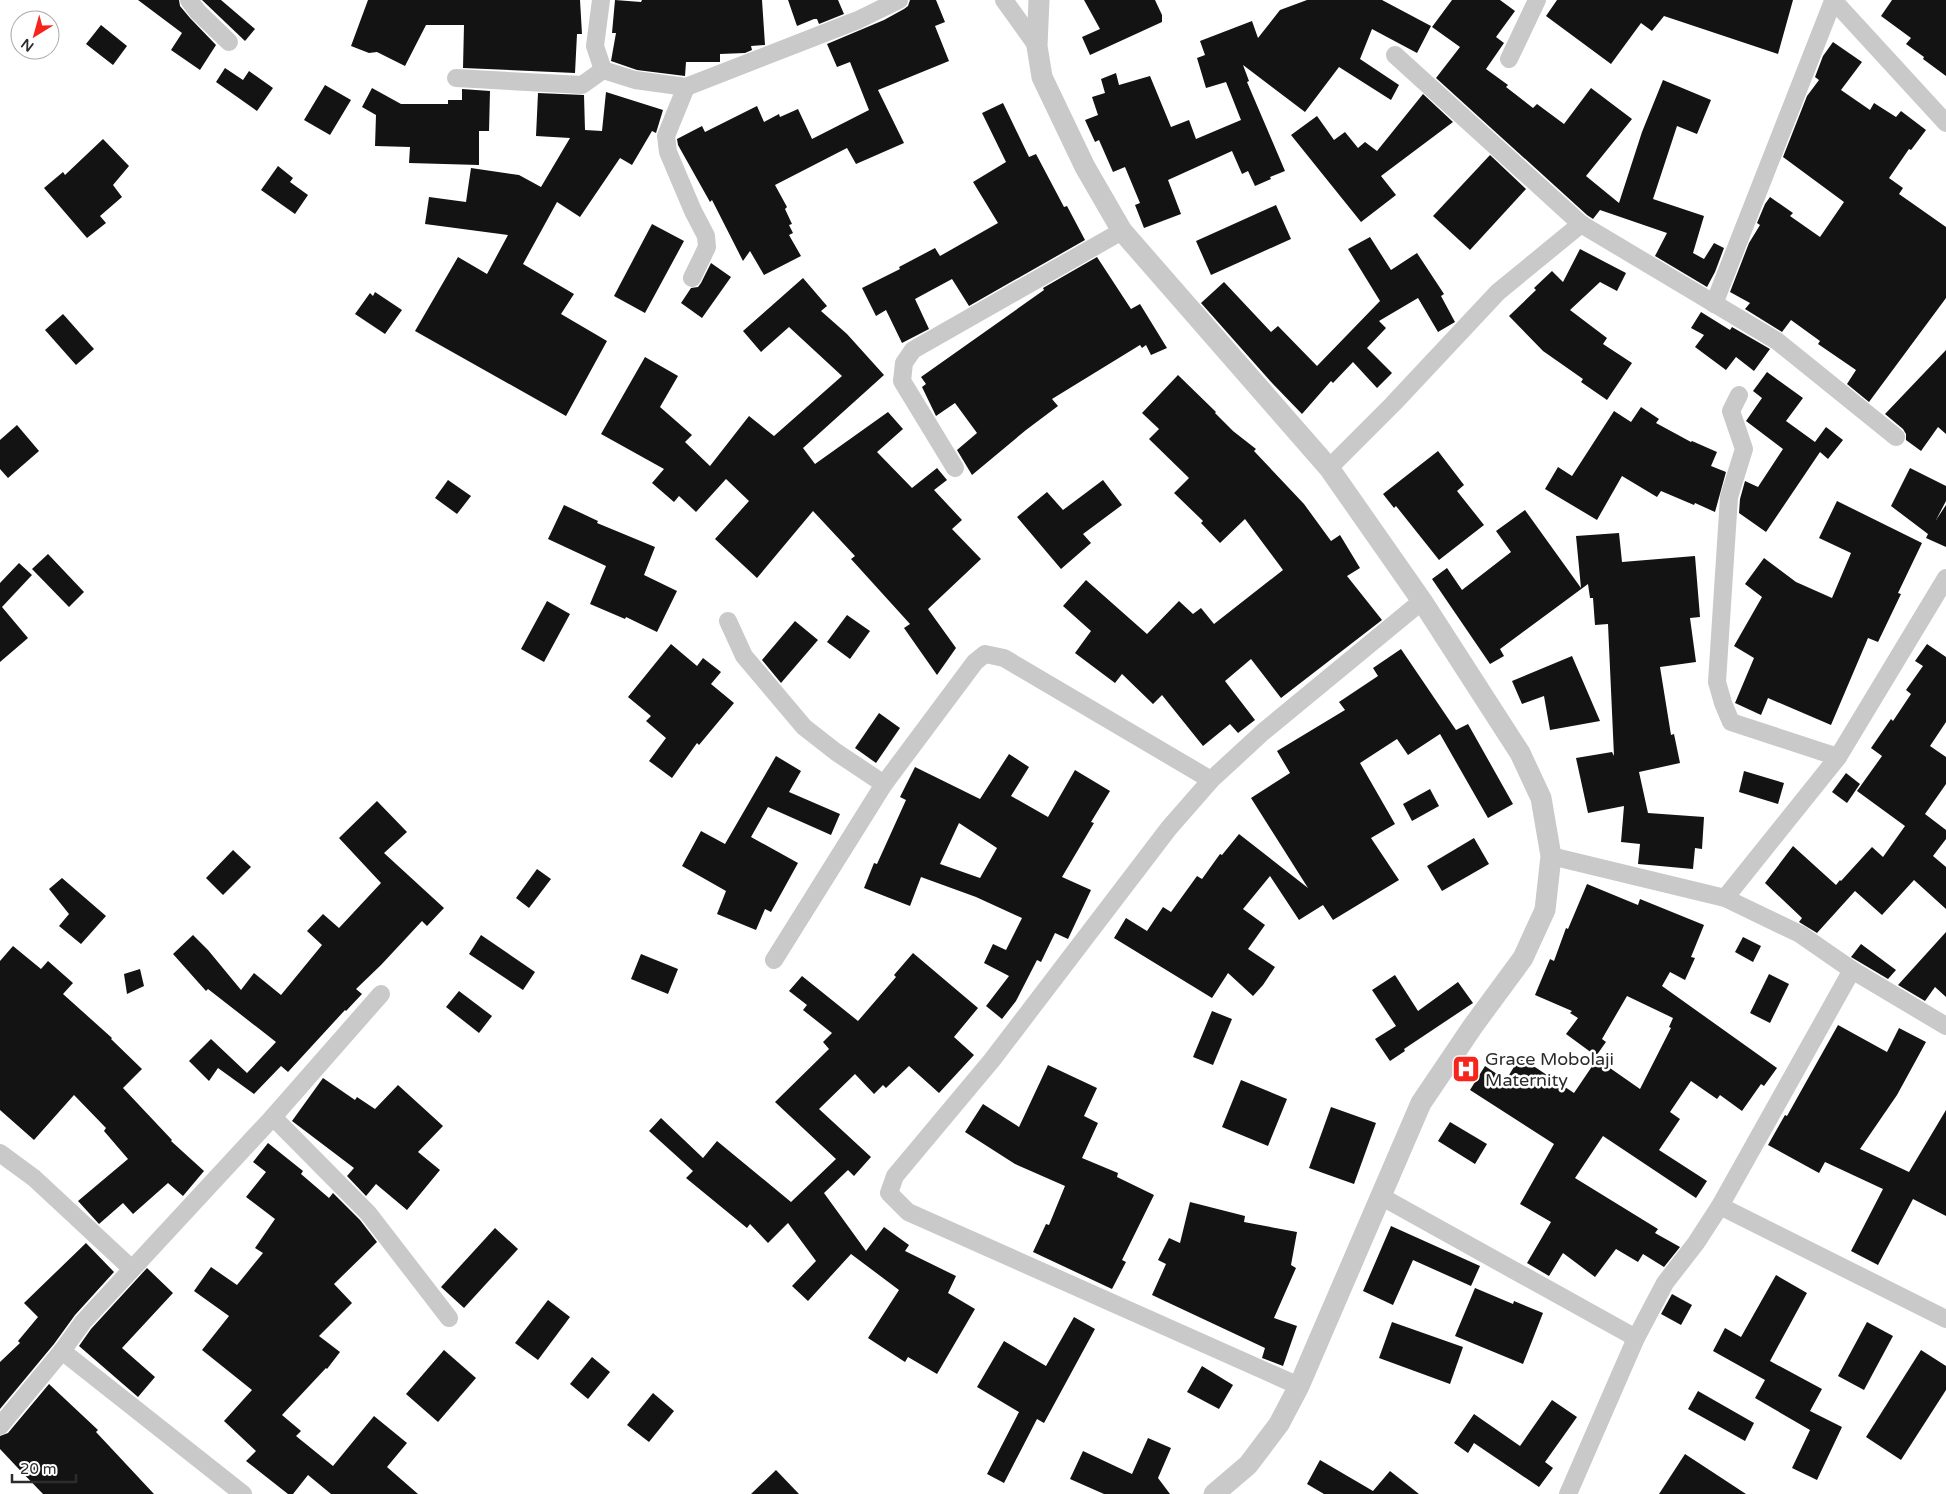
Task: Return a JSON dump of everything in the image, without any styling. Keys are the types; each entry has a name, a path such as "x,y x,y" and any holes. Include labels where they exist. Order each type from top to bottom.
{"street":[{"path":"190,0 198,12 229,42"},
{"path":"601,0 595,46 603,70"},
{"path":"603,70 635,80 686,87 858,20 899,0"},
{"path":"1004,0 1037,46"},
{"path":"1039,0 1037,46 1042,77 1086,167 1122,231 1329,468 1422,601 1520,753 1541,798 1551,856 1545,910 1523,958 1473,1026 1421,1103 1382,1198 1299,1386 1279,1424 1248,1465 1214,1494"},
{"path":"1509,59 1537,0"},
{"path":"1714,304 1833,0 1944,114"},
{"path":"1395,55 1581,224 1777,341 1896,437"},
{"path":"456,78 582,85 603,70"},
{"path":"686,87 666,136 668,152 693,211 706,236 707,247 692,278"},
{"path":"1329,468 1393,404 1498,292 1581,224"},
{"path":"955,468 902,381 904,363 913,350 1122,231"},
{"path":"1739,395 1730,411 1744,449 1730,497 1717,682 1731,722 1838,757"},
{"path":"1725,898 1838,757 1946,578"},
{"path":"1299,1386 908,1212 889,1193 895,1176 992,1060 1169,828 1211,780 1263,732 1422,601"},
{"path":"728,622 744,656 804,727 836,752 884,784"},
{"path":"774,960 884,784 975,662 986,654 1004,658 1211,780"},
{"path":"1551,856 1725,898 1800,934 1852,970 1946,1026"},
{"path":"1573,1492 1636,1338 1665,1284 1696,1243 1720,1206 1852,970"},
{"path":"0,1426 62,1352 83,1322 273,1117 381,994"},
{"path":"273,1117 368,1213 449,1318"},
{"path":"0,1153 34,1178 132,1269"},
{"path":"1382,1198 1636,1338"},
{"path":"1720,1206 1946,1319"},
{"path":"62,1352 243,1494"}],"building":[{"path":"138,0 179,0 180,6 216,45 200,70 171,50 182,33"},
{"path":"202,0 221,0 255,29 245,41"},
{"path":"368,0 580,0 582,34 577,34 575,73 463,68 464,25 426,25 405,66 377,52 369,53 351,46"},
{"path":"615,0 641,2 642,0 762,0 765,45 751,46 752,50 745,53 720,54 720,62 686,62 685,76 637,70 611,61 616,33 612,33"},
{"path":"788,0 838,0 844,14 819,24 817,19 814,19 797,26"},
{"path":"910,0 936,0 945,22 935,26 949,61 878,90 904,143 856,164 847,148 775,185 787,207 785,209 792,224 789,225 793,233 789,235 801,256 764,275 750,251 743,261 712,200 710,202 678,145 677,139 702,126 705,132 757,106 764,122 779,114 780,117 798,109 812,139 869,110 850,62 837,67 827,44 884,20 908,6"},
{"path":"1084,0 1155,0 1162,15 1162,22 1090,55 1082,37 1100,29"},
{"path":"1307,0 1382,0 1431,26 1417,53 1372,29 1360,59 1399,85 1391,100 1339,67 1305,112 1243,65 1249,81 1247,82 1285,171 1255,186 1248,171 1242,174 1232,151 1168,180 1181,214 1144,228 1135,205 1140,203 1125,167 1113,172 1099,140 1095,142 1085,120 1098,115 1092,97 1105,93 1101,79 1116,73 1119,85 1150,76 1171,127 1189,120 1196,139 1241,120 1226,82 1206,88 1197,58 1205,55 1200,41 1252,21 1258,38 1280,10"},
{"path":"1452,0 1500,0 1515,11 1496,37 1504,43 1486,69 1508,85 1506,87 1533,108 1537,104 1564,124 1591,88 1632,119 1586,176 1619,203 1642,132 1663,80 1711,100 1697,134 1677,126 1653,199 1704,216 1693,253 1704,259 1714,243 1724,248 1707,287 1655,256 1667,233 1600,210 1593,219 1587,215 1436,78 1460,47 1432,27"},
{"path":"1557,0 1793,0 1778,54 1664,16 1652,31 1641,23 1611,64 1546,16"},
{"path":"1892,0 1946,0 1946,76 1906,44 1911,38 1881,16"},
{"path":"101,25 127,46 113,65 86,44"},
{"path":"1833,42 1862,62 1841,90 1870,110 1874,103 1896,117 1901,111 1926,130 1911,150 1909,149 1889,178 1903,188 1899,194 1946,227 1946,298 1869,402 1847,384 1856,370 1818,344 1820,341 1791,320 1782,332 1745,309 1750,303 1730,292 1749,243 1760,225 1757,223 1765,204 1770,197 1793,213 1790,216 1820,237 1844,202 1783,157 1807,96 1819,80 1815,77 1823,56"},
{"path":"225,68 243,80 249,71 273,88 257,111 216,82"},
{"path":"325,85 351,100 330,135 304,120"},
{"path":"372,88 401,104 448,104 448,100 462,100 462,89 490,91 489,131 479,131 479,165 409,163 410,147 375,146 376,115 362,107"},
{"path":"606,92 663,110 656,133 652,131 632,165 620,158 580,217 557,202 523,264 574,294 561,314 607,341 566,416 415,331 458,257 487,274 508,235 425,224 429,197 466,202 471,168 519,175 541,187 570,138 536,136 538,93 584,95 585,130 602,131"},
{"path":"1423,94 1453,122 1381,176 1396,195 1361,222 1291,135 1317,116 1334,140 1345,132 1358,148 1365,142 1377,151"},
{"path":"1003,103 1029,157 1036,154 1064,207 1067,206 1085,240 969,306 952,279 915,299 929,329 902,343 886,310 876,316 862,288 900,269 899,267 935,248 940,256 998,223 973,182 1006,162 982,113"},
{"path":"103,139 129,166 113,185 122,197 100,216 106,223 87,238 44,188 63,172 65,175"},
{"path":"1490,155 1526,189 1470,250 1433,216"},
{"path":"278,166 293,178 290,182 308,195 295,214 261,190"},
{"path":"1276,205 1291,239 1211,275 1196,241"},
{"path":"652,224 684,241 645,313 614,296"},
{"path":"1370,237 1391,270 1417,253 1444,294 1441,296 1455,322 1438,332 1418,298 1379,321 1386,328 1367,348 1392,373 1377,388 1353,362 1333,383 1331,381 1302,414 1201,303 1224,282 1271,332 1278,326 1317,366 1380,301 1348,249"},
{"path":"1580,249 1626,273 1617,291 1600,282 1570,310 1607,338 1603,344 1632,363 1607,400 1581,382 1583,379 1543,351 1509,316 1536,290 1534,288 1552,271 1563,282"},
{"path":"1097,257 1131,309 1140,304 1167,348 1151,355 1146,345 1142,348 1140,345 1052,399 1058,406 972,475 957,450 977,433 955,403 936,416 922,387 926,384 921,377 1044,290 1043,288"},
{"path":"711,263 731,277 702,318 681,303 691,288 698,287 701,283"},
{"path":"803,278 827,306 821,311 847,334 884,375 803,448 815,464 888,412 903,429 877,452 912,488 937,468 947,480 934,490 962,520 952,529 981,559 928,609 956,648 937,675 904,628 910,624 851,559 855,556 813,511 757,578 715,539 749,501 726,479 696,512 679,496 674,502 652,483 664,469 601,434 645,357 678,376 660,407 692,435 685,442 710,466 749,416 774,436 842,376 789,327 761,352 743,331"},
{"path":"375,292 402,310 385,334 355,314 370,293 373,296"},
{"path":"1701,312 1730,330 1732,327 1770,349 1754,371 1736,357 1726,370 1695,347 1704,335 1691,328"},
{"path":"63,314 94,349 76,365 45,330"},
{"path":"1946,350 1946,434 1938,427 1921,451 1906,440 1906,434 1903,429 1885,414"},
{"path":"1767,372 1803,398 1786,421 1815,442 1826,427 1843,440 1828,459 1820,452 1766,532 1739,513 1740,499 1745,481 1758,487 1783,449 1746,421 1762,398 1753,391"},
{"path":"1178,375 1233,431 1256,449 1254,451 1304,504 1331,541 1340,535 1360,568 1347,576 1382,620 1281,698 1251,659 1225,681 1255,720 1238,733 1230,724 1203,746 1162,695 1153,704 1122,674 1115,683 1075,653 1091,631 1063,606 1086,580 1147,634 1179,601 1193,614 1201,608 1214,624 1283,570 1245,519 1220,543 1201,523 1203,521 1174,493 1189,478 1149,439 1159,429 1142,413"},
{"path":"1641,407 1659,419 1656,423 1691,442 1717,452 1711,466 1726,472 1715,512 1661,491 1657,497 1622,476 1597,520 1545,489 1558,467 1572,476 1614,411 1631,422"},
{"path":"17,425 39,451 8,478 0,469 0,440"},
{"path":"1438,451 1464,485 1457,491 1484,525 1439,560 1396,506 1394,508 1383,494"},
{"path":"1910,468 1946,486 1946,501 1936,520 1946,505 1946,547 1926,538 1928,534 1891,506"},
{"path":"448,480 471,496 457,514 435,498"},
{"path":"1103,480 1122,505 1083,534 1091,543 1061,569 1017,517 1047,492 1063,510"},
{"path":"1837,501 1922,543 1898,593 1901,594 1878,642 1868,638 1831,725 1768,698 1761,715 1735,703 1754,658 1734,646 1762,597 1745,584 1764,558 1796,582 1832,598 1851,553 1819,538"},
{"path":"564,505 598,521 597,523 655,547 644,575 677,591 657,632 626,617 625,619 590,604 606,566 548,539"},
{"path":"1525,510 1581,588 1576,536 1619,533 1622,562 1695,556 1700,617 1690,618 1696,662 1660,667 1671,735 1674,734 1680,763 1639,772 1648,813 1704,817 1702,849 1695,848 1693,869 1638,864 1640,844 1621,842 1624,806 1588,813 1576,758 1612,752 1614,756 1608,624 1595,625 1593,598 1590,598 1588,584 1500,649 1504,656 1490,664 1432,579 1447,568 1462,590 1511,552 1496,531"},
{"path":"48,554 84,592 69,607 32,569"},
{"path":"19,563 32,575 2,607 28,638 0,662 0,583"},
{"path":"547,601 570,614 544,662 521,649"},
{"path":"847,615 870,631 850,659 827,642"},
{"path":"795,621 818,640 781,683 762,660"},
{"path":"671,644 697,666 703,658 721,672 711,684 734,703 699,745 697,743 672,778 649,761 666,738 646,721 651,716 628,697"},
{"path":"1927,644 1946,657 1946,722 1930,746 1946,757 1946,784 1925,814 1946,830 1946,839 1933,856 1946,867 1946,909 1914,880 1882,915 1855,891 1817,933 1799,922 1802,918 1765,883 1793,846 1836,885 1872,847 1883,857 1905,826 1857,791 1882,756 1871,748 1891,719 1893,721 1911,694 1906,690 1923,666 1915,661"},
{"path":"1401,649 1456,730 1468,724 1513,804 1488,818 1440,734 1408,755 1397,739 1360,763 1395,824 1371,838 1399,880 1333,920 1323,905 1299,920 1270,876 1243,909 1265,925 1248,949 1275,967 1253,996 1228,973 1212,998 1114,938 1126,918 1147,931 1163,907 1171,912 1197,876 1202,879 1220,854 1222,855 1239,834 1308,888 1251,798 1290,773 1277,751 1345,710 1339,702 1378,676 1373,668"},
{"path":"1572,656 1600,721 1550,730 1544,696 1522,704 1512,681"},
{"path":"879,713 900,728 876,763 855,748"},
{"path":"1009,754 1029,767 1011,796 1048,817 1075,770 1110,791 1091,822 1094,823 1062,877 1091,890 1068,939 1055,933 1041,962 1037,960 1016,1001 1002,1019 986,1006 1009,976 984,963 993,944 1006,950 1022,918 976,897 921,877 910,906 864,888 874,863 877,864 906,800 900,797 915,767 980,799","holes":["959,823 997,848 980,878 940,864"]},
{"path":"776,756 801,771 789,792 840,814 831,835 768,807 751,837 798,863 771,912 765,909 756,930 717,914 726,891 682,866 701,831 725,844"},
{"path":"1744,771 1784,783 1778,804 1739,792"},
{"path":"1846,773 1860,784 1847,803 1832,792"},
{"path":"1430,789 1439,806 1412,821 1403,804"},
{"path":"377,801 407,832 384,853 444,908 427,926 422,921 356,989 362,994 288,1072 281,1066 254,1094 218,1068 209,1081 189,1061 211,1039 247,1073 276,1042 208,989 206,991 173,954 193,935 241,990 254,973 281,995 322,945 307,931 323,914 339,928 381,883 339,838"},
{"path":"1474,838 1489,864 1442,891 1427,866"},
{"path":"233,850 251,867 223,895 206,878"},
{"path":"537,869 551,879 529,908 516,898"},
{"path":"62,878 106,916 81,944 59,926 69,914 49,889"},
{"path":"1587,884 1638,905 1640,899 1704,925 1691,957 1695,958 1685,980 1670,972 1662,986 1777,1068 1764,1086 1761,1084 1742,1111 1720,1095 1717,1099 1691,1081 1670,1112 1680,1119 1659,1150 1707,1181 1696,1198 1603,1136 1575,1178 1658,1229 1655,1233 1680,1247 1664,1267 1643,1254 1638,1262 1616,1249 1595,1277 1563,1253 1549,1276 1527,1263 1551,1222 1520,1204 1554,1144 1470,1090 1485,1066 1506,1080 1520,1057 1574,1093 1597,1059 1640,1089 1671,1028 1669,1027 1673,1018 1627,996 1602,1039 1606,1042 1596,1056 1566,1034 1578,1018 1570,1013 1572,1011 1535,995 1550,959 1554,961 1566,928 1568,929"},
{"path":"1946,932 1946,997 1935,987 1925,1001 1898,985"},
{"path":"481,935 535,972 523,990 469,954"},
{"path":"1743,937 1761,946 1753,962 1735,952"},
{"path":"1861,944 1896,970 1888,979 1851,957"},
{"path":"13,946 41,969 48,961 73,983 63,994 112,1038 142,1069 123,1088 171,1141 204,1171 183,1196 168,1183 133,1214 123,1203 99,1224 78,1201 128,1159 104,1131 106,1128 74,1095 34,1140 0,1110 0,961"},
{"path":"913,953 978,1008 954,1037 974,1055 939,1093 909,1066 886,1088 883,1085 874,1094 855,1074 819,1109 871,1157 854,1176 848,1170 824,1193 866,1251 884,1227 909,1245 905,1251 956,1276 948,1293 975,1309 937,1374 908,1357 905,1362 868,1338 899,1290 851,1254 808,1301 792,1286 816,1261 788,1223 768,1243 750,1224 747,1228 686,1178 693,1171 649,1131 661,1118 703,1158 717,1141 791,1202 836,1159 775,1102 829,1049 823,1042 832,1033 803,1010 807,1005 789,991 802,976 858,1021 896,977 894,975"},
{"path":"641,954 678,969 668,994 631,979"},
{"path":"140,969 144,986 127,994 124,974"},
{"path":"1769,974 1789,984 1770,1023 1750,1013"},
{"path":"1395,975 1418,1011 1458,982 1473,1003 1404,1049 1405,1051 1390,1061 1375,1039 1396,1026 1372,990"},
{"path":"459,991 492,1016 479,1033 446,1007"},
{"path":"1212,1011 1232,1019 1213,1065 1193,1057"},
{"path":"1838,1025 1887,1052 1899,1028 1926,1042 1897,1095 1860,1149 1909,1172 1946,1110 1946,1216 1913,1199 1878,1265 1851,1251 1883,1189 1825,1162 1819,1173 1768,1145 1785,1115 1787,1116"},
{"path":"1048,1065 1097,1088 1084,1116 1098,1123 1082,1158 1118,1173 1117,1177 1154,1195 1122,1260 1126,1262 1112,1289 1033,1252 1046,1224 1049,1225 1065,1186 1015,1164 965,1132 983,1104 1019,1127"},
{"path":"323,1078 355,1100 357,1097 375,1109 398,1085 443,1126 418,1152 440,1170 407,1210 376,1184 366,1196 347,1176 354,1168 292,1121"},
{"path":"1241,1080 1287,1099 1268,1146 1222,1127"},
{"path":"1331,1107 1376,1123 1354,1184 1309,1168"},
{"path":"1450,1122 1487,1144 1475,1164 1438,1141"},
{"path":"268,1143 303,1171 301,1174 329,1198 333,1193 360,1220 377,1242 334,1284 352,1303 319,1336 340,1352 327,1369 282,1415 301,1431 296,1436 333,1466 374,1416 407,1443 387,1467 418,1494 331,1494 308,1475 293,1494 288,1494 246,1461 256,1451 224,1421 252,1390 202,1350 229,1316 194,1291 211,1267 237,1285 263,1253 255,1248 275,1219 246,1197 266,1172 253,1162"},
{"path":"1190,1202 1245,1216 1244,1222 1297,1232 1291,1265 1296,1268 1274,1318 1297,1326 1283,1366 1262,1358 1265,1348 1152,1295 1166,1264 1158,1260 1169,1238 1180,1243"},
{"path":"1391,1226 1480,1266 1471,1286 1413,1260 1393,1305 1363,1291"},
{"path":"495,1228 518,1249 464,1308 441,1287"},
{"path":"86,1243 114,1272 75,1315 54,1344 0,1409 0,1362 20,1343 18,1341 38,1317 24,1303"},
{"path":"147,1268 173,1293 122,1348 155,1377 138,1397 79,1346 91,1329"},
{"path":"1776,1275 1807,1293 1770,1361 1822,1389 1810,1411 1842,1427 1817,1480 1792,1468 1810,1430 1755,1398 1765,1380 1713,1351 1725,1328 1741,1337"},
{"path":"1475,1288 1513,1304 1514,1301 1543,1313 1523,1364 1455,1336"},
{"path":"1672,1294 1692,1305 1681,1325 1661,1314"},
{"path":"548,1300 570,1317 538,1360 515,1343"},
{"path":"1074,1317 1095,1329 1044,1423 1037,1419 1004,1483 987,1474 1019,1412 977,1387 1004,1341 1046,1366"},
{"path":"1392,1322 1463,1347 1450,1384 1379,1358"},
{"path":"1867,1322 1893,1336 1864,1390 1838,1376"},
{"path":"444,1350 476,1378 438,1422 406,1394"},
{"path":"1921,1350 1946,1366 1946,1390 1901,1460 1866,1437"},
{"path":"592,1357 610,1372 588,1399 570,1384"},
{"path":"1202,1366 1233,1385 1219,1409 1187,1392"},
{"path":"49,1384 98,1430 96,1432 154,1494 43,1494 16,1466 0,1449 0,1436 8,1433"},
{"path":"1698,1391 1754,1423 1745,1441 1688,1409"},
{"path":"653,1393 674,1411 649,1442 627,1425"},
{"path":"1552,1400 1577,1417 1545,1462 1553,1468 1539,1487 1474,1443 1468,1453 1454,1443 1474,1414 1520,1446"},
{"path":"1148,1438 1171,1448 1158,1478 1170,1494 1104,1494 1070,1479 1083,1451 1132,1474"},
{"path":"1685,1454 1746,1494 1659,1494"},
{"path":"1320,1460 1373,1491 1390,1471 1419,1494 1324,1494 1307,1484"},
{"path":"776,1470 799,1494 751,1494"}],"place":[{"name":"Grace Mobolaji Maternity","path":"1466,1069"}]}
